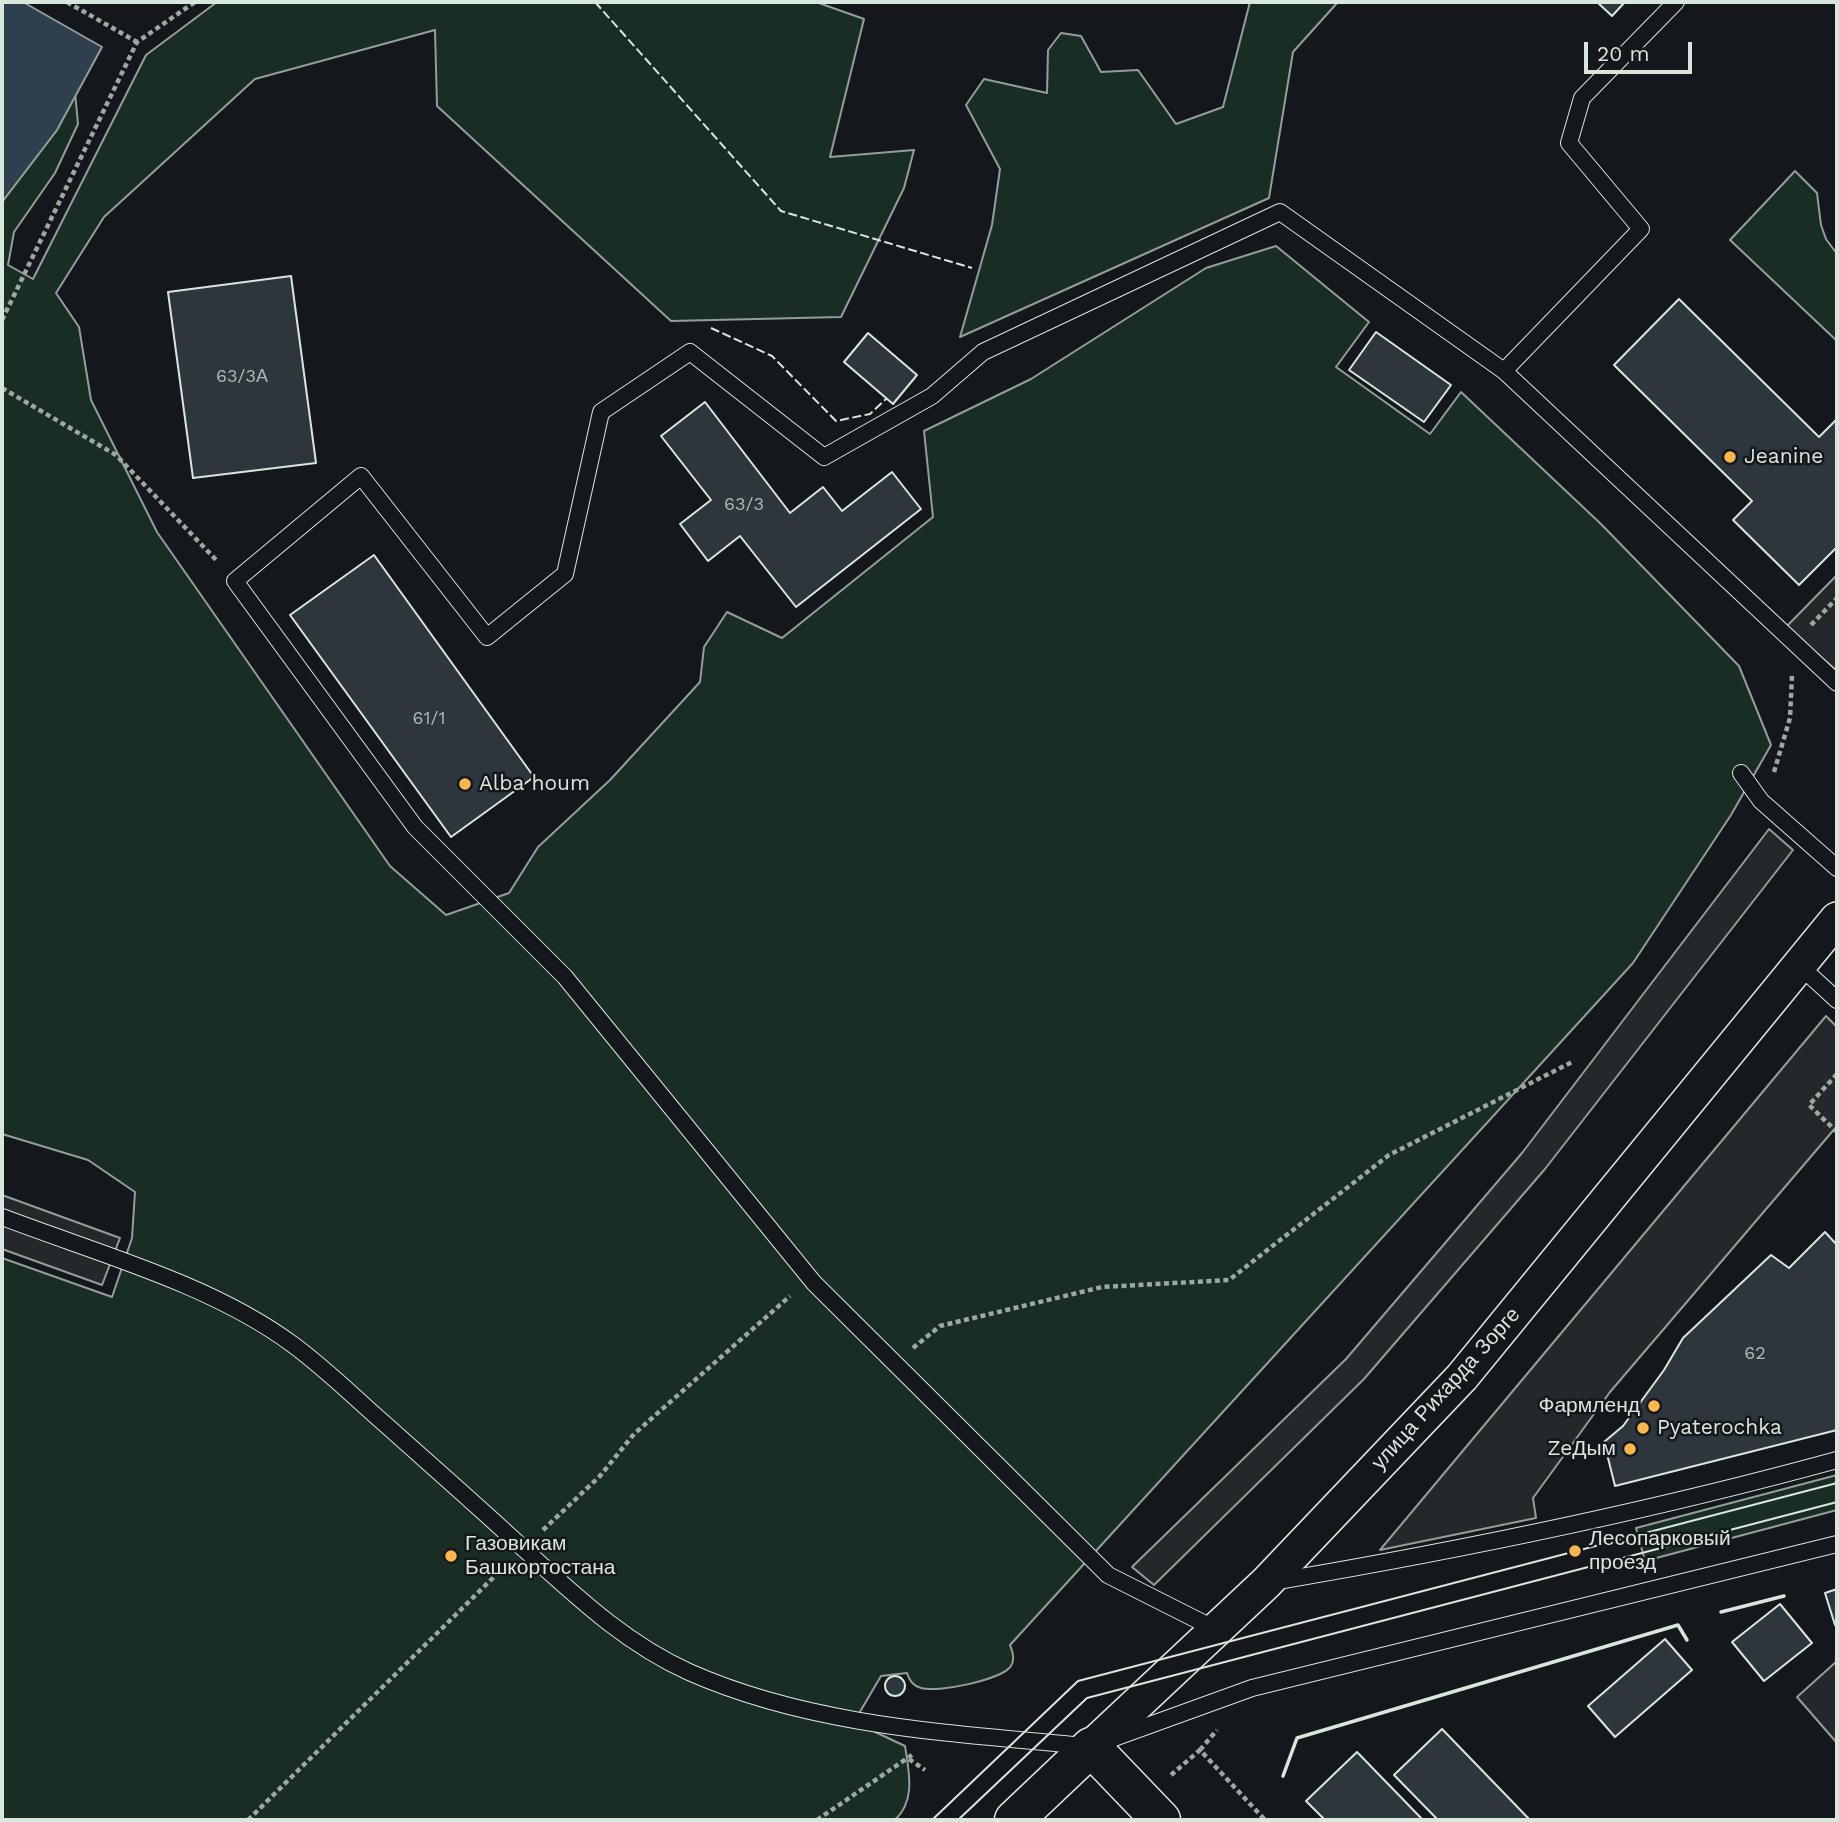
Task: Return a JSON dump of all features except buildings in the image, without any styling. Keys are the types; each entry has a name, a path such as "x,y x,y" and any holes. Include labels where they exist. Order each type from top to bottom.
{"street":[{"name":"улица Рихарда Зорге","path":"1014,1820 1266,1583 1462,1377 1801,967 1837,919"},
{"path":"1091,1747 1151,1810"}],"lane":[{"path":"1504,371 1641,229 1569,143 1582,98 1676,2"},
{"path":"1217,1631 1108,1575 814,1283 565,977 415,827 235,581 361,476 487,637 565,574 601,412 690,352 824,457 932,396 984,352 1280,212 1504,371 1837,683"},
{"path":"1741,773 1761,801 1837,868"},
{"path":"1801,967 1837,999"},
{"path":"2,1217 215,1298 256,1319 295,1345 592,1612 641,1647 690,1672 770,1700 929,1732 1091,1747 1252,1689 1837,1544"},
{"path":"1266,1583 1495,1541 1724,1491 1837,1460"}],"path":[{"path":"68,2 137,42"},
{"path":"2,320 137,42 195,2"},
{"path":"2,388 116,455 235,581"},
{"path":"1761,801 1782,754 1790,718 1793,642 1837,598"},
{"path":"896,1362 940,1326 1102,1287 1229,1280 1389,1155 1572,1062"},
{"path":"1837,1074 1809,1105 1837,1132"},
{"path":"248,1820 523,1548 600,1476 634,1434 787,1297 814,1283"},
{"path":"1151,1810 1200,1751 1265,1820"},
{"path":"817,1820 909,1759 915,1752"},
{"path":"909,1759 925,1770"}],"green space":[{"path":"217,2 816,2 864,19 830,157 914,150 904,188 841,317 671,321 437,106 435,30 255,79 104,217 56,293 79,327 91,400 157,532 390,866 446,915 509,893 538,847 610,780 700,682 704,647 727,612 782,638 933,517 924,431 1031,379 1206,268 1276,246 1369,322 1336,367 1430,434 1461,392 1601,524 1739,666 1771,745 1731,815 1633,963 1010,1645 1013,1656 1011,1666 983,1680 941,1689 918,1687 907,1673 881,1676 854,1722 905,1746 909,1776 908,1795 902,1812 895,1820 2,1820 2,1258 112,1297 132,1238 135,1192 88,1160 2,1134 2,202 57,130 75,92 78,124 55,173 14,232 8,265 33,279 146,55"},
{"path":"1250,2 1338,2 1293,52 1269,198 960,337 992,225 1000,169 966,105 984,79 1047,93 1048,50 1061,33 1081,36 1101,72 1138,70 1176,124 1223,107"},
{"path":"1795,171 1817,193 1821,225 1826,239 1837,254 1837,341 1730,240"},
{"path":"1837,1475 1837,1510 1645,1561 1636,1528"}],"shaded area":[{"path":"1837,575 1837,671 1786,627"},
{"path":"1769,829 1793,850 1545,1169 1364,1379 1154,1585 1132,1567 1346,1359 1522,1153"},
{"path":"1826,1016 1837,1027 1837,1126 1610,1392 1533,1498 1536,1518 1380,1550"},
{"path":"2,1195 120,1238 102,1285 2,1249"},
{"path":"1837,1661 1837,1743 1797,1697"}],"water":[{"path":"2,2 23,2 102,47 57,130 2,202"}],"tram line":[{"path":"932,1820 1078,1681 1837,1483"},
{"path":"958,1820 1087,1698 1837,1502"}],"fence":[{"path":"595,2 781,211 972,268"},
{"path":"711,328 772,356 836,421 870,414 887,398"}],"wall":[{"path":"1721,1612 1784,1596"},
{"path":"1283,1776 1297,1738 1678,1625 1687,1640"}],"place":[{"name":"Jeanine","path":"1730,457"},
{"name":"Alba houm","path":"465,784"},
{"name":"Фармленд","path":"1654,1406"},
{"name":"Pyaterochka","path":"1643,1428"},
{"name":"ZeДым","path":"1630,1449"},
{"name":"Лесопарковый проезд","path":"1575,1551"},
{"name":"Газовикам Башкортостана","path":"451,1556"}]}
